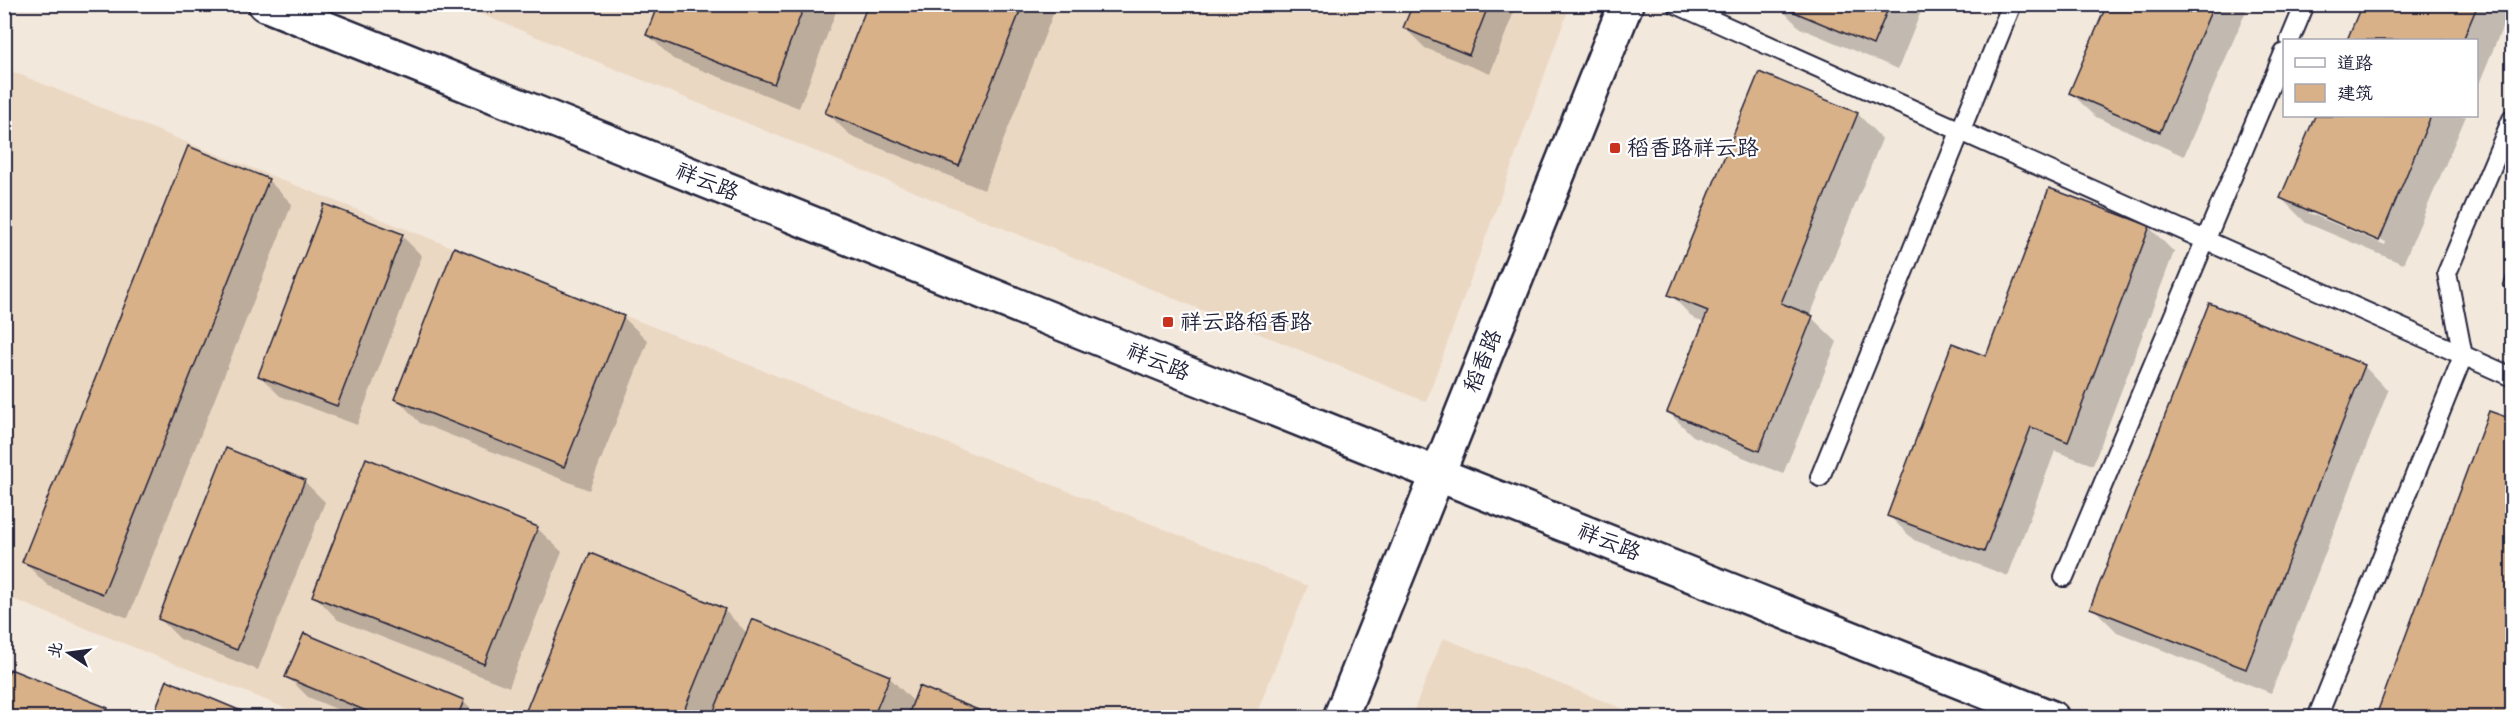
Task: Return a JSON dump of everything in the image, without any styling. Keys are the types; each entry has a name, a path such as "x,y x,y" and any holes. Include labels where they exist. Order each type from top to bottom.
{"street":[{"name":"祥云路","path":"265,4 1437,474 2052,717"},
{"name":"稻香路","path":"1340,717 1626,4"}],"lane":[{"path":"1676,4 2512,377"},
{"path":"1820,477 2012,4"},
{"path":"2290,39 2305,4"},
{"path":"2064,577 2283,55"},
{"path":"2317,717 2463,356 2447,273 2512,119"}],"shaded area":[{"path":"459,5 1570,5 1426,402"},
{"path":"4,68 1308,586 1255,717 308,717 5,596"},
{"path":"1443,638 1644,717 1411,717"}],"building":[{"path":"658,4 805,4 774,84 646,35"},
{"path":"868,4 1023,4 959,166 825,113"},
{"path":"1413,4 1489,4 1469,55 1403,28"},
{"path":"1775,4 1890,4 1873,45"},
{"path":"2107,4 2214,4 2160,132 2069,93"},
{"path":"2362,4 2478,4 2463,39 2347,39"},
{"path":"1759,72 1858,113 1781,303 1813,316 1759,451 1667,412 1708,311 1668,295"},
{"path":"2315,117 2431,117 2379,241 2280,198"},
{"path":"188,146 269,179 103,594 22,562"},
{"path":"2049,188 2150,226 2068,442 2031,427 1984,552 1887,516 1952,343 1986,356"},
{"path":"324,204 403,234 337,406 258,376"},
{"path":"454,247 624,316 564,467 394,399"},
{"path":"2512,263 2512,290 2503,286"},
{"path":"2209,303 2365,365 2246,669 2090,608"},
{"path":"2489,411 2512,419 2512,718 2389,718 2377,713"},
{"path":"226,448 305,480 237,650 158,619"},
{"path":"366,458 538,527 484,664 312,596"},
{"path":"590,553 725,609 681,718 523,718"},
{"path":"752,619 890,676 873,718 711,718"},
{"path":"304,633 464,700 457,718 383,718 285,677"},
{"path":"10,669 108,708 104,718 4,718 4,683"},
{"path":"167,680 258,718 152,718"},
{"path":"919,686 998,718 907,718"}],"place":[{"name":"稻香路祥云路","path":"1615,148"},
{"name":"祥云路稻香路","path":"1168,322"}]}
